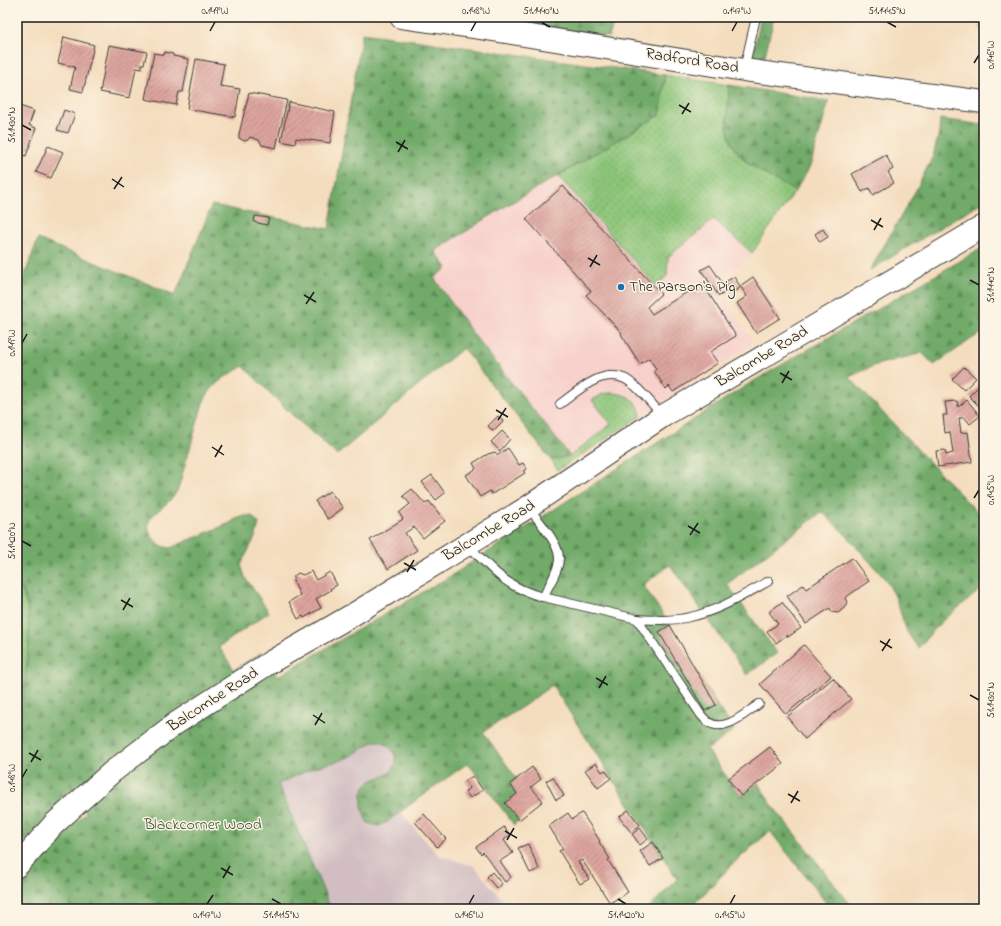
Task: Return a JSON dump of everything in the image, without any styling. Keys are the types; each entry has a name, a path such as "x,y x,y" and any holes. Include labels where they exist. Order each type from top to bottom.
{"main road":[{"name":"Radford Road","path":"400,17 481,28 744,70 984,102"},
{"name":"Balcombe Road","path":"17,866 54,824 112,772 175,724 269,663 354,614 528,507 663,416 984,226"}],"lane":[{"path":"744,70 756,17"},
{"path":"560,404 593,380 602,376 622,377 631,382 663,416"},
{"path":"528,507 554,542 558,551 559,560 557,568 543,597"},
{"path":"468,544 491,570 505,581 527,592 638,619 689,618 719,608 769,582"},
{"path":"638,619 701,715 708,722 717,725 729,723 759,704"}],"shaded area":[{"path":"558,176 656,286 667,276 668,257 714,219 752,253 731,272 730,270 719,277 728,291 721,295 754,343 641,416 639,408 632,398 622,394 609,393 597,397 593,400 611,424 570,456 473,334 434,278 447,268 435,251 506,206"},
{"path":"379,740 392,749 396,760 393,770 383,777 372,780 387,822 400,812 438,855 474,866 510,909 331,909 277,784 315,767 349,757"}],"green space":[{"path":"490,17 615,17 609,37 490,19"},
{"path":"761,17 774,17 764,60 752,58"},
{"name":"Blackcorner Wood","path":"362,33 665,75 660,115 506,206 435,251 447,268 434,278 473,334 570,456 551,460 463,348 337,455 289,412 243,366 225,377 211,390 203,403 178,489 173,497 153,515 149,521 148,528 160,546 170,548 230,523 240,516 252,516 259,523 256,535 241,565 245,577 269,612 219,647 234,670 261,653 278,676 449,577 747,385 984,247 984,332 934,365 922,353 876,365 849,377 978,513 984,508 984,587 942,621 918,648 907,632 895,596 886,580 847,536 822,512 727,584 777,653 747,675 670,565 643,585 670,625 675,636 716,704 734,730 707,750 741,796 758,783 772,805 854,909 831,909 770,831 734,863 689,909 648,909 677,879 552,685 525,705 483,732 517,779 510,784 517,794 506,803 519,820 514,825 468,763 387,822 379,826 368,823 362,807 362,795 364,789 371,781 385,776 390,772 395,766 396,761 395,755 389,746 380,741 375,741 349,757 315,767 278,784 331,909 17,909 17,897 21,887 28,877 47,853 86,813 73,788 17,850 17,750 29,643 28,610 23,591 17,582 17,296 38,239 175,295 212,205 329,229"},
{"path":"665,75 729,85 727,125 731,142 745,160 754,167 795,191 752,253 714,219 668,257 667,276 656,286 558,176 660,115"},
{"path":"729,85 829,101 811,163 795,191 754,167 745,160 731,142 727,125"},
{"path":"940,119 984,125 984,201 870,270 916,190 933,156 939,133"},
{"path":"603,394 620,394 630,398 637,405 641,416 558,470 551,460 570,456 611,424 592,400"},
{"path":"17,582 27,606 30,632 17,749"}],"building":[{"path":"982,17 984,17 984,30 979,28"},
{"path":"64,37 94,45 83,92 70,89 75,67 58,63"},
{"path":"109,45 147,52 144,64 142,64 142,69 136,68 130,98 100,92"},
{"path":"165,52 173,54 173,56 189,59 183,92 179,92 176,105 145,99 154,53 164,55"},
{"path":"196,59 224,64 220,86 240,89 235,117 187,109"},
{"path":"249,93 287,100 276,148 262,145 259,140 250,137 248,140 244,141 239,138"},
{"path":"289,102 335,112 330,143 296,138 295,144 281,141"},
{"path":"17,105 34,111 29,125 36,128 26,156 17,153"},
{"path":"64,110 75,114 68,133 57,130"},
{"path":"48,146 63,152 51,178 36,172"},
{"path":"886,155 893,169 888,172 894,183 873,195 869,188 862,192 852,174"},
{"name":"The Parson's Pig","path":"563,186 661,294 647,307 652,314 702,283 736,336 710,352 718,363 673,392 669,386 666,389 654,371 656,369 649,358 640,364 621,334 622,333 586,295 591,291 526,219"},
{"path":"255,216 269,218 267,225 254,222"},
{"path":"823,229 828,237 820,242 815,234"},
{"path":"710,265 728,291 719,296 701,270"},
{"path":"734,277 740,286 753,277 780,318 756,333 737,303 747,296 741,287 732,293 725,282"},
{"path":"964,367 976,378 964,390 952,379"},
{"path":"984,381 984,411 969,396"},
{"path":"967,400 980,416 970,424 965,418 959,418 961,433 968,432 972,462 938,467 936,451 945,450 946,455 953,453 950,432 945,433 943,415 947,415 945,402 957,401 958,407"},
{"path":"498,416 503,421 493,431 488,426"},
{"path":"502,431 510,439 500,451 491,442"},
{"path":"508,448 519,465 523,463 527,469 523,471 525,473 492,494 490,491 480,497 466,475 476,469 473,463 488,454 495,452 498,455"},
{"path":"432,475 445,493 436,500 422,482"},
{"path":"412,489 425,504 429,501 445,521 423,538 414,527 405,533 417,550 388,569 370,540 403,519 399,513 410,504 403,496"},
{"path":"330,491 343,508 328,519 315,501"},
{"path":"852,558 869,581 845,598 847,602 845,607 838,613 832,612 830,608 806,624 787,596 803,585 806,589"},
{"path":"311,571 316,580 330,572 337,585 316,599 321,608 304,618 303,616 298,619 289,602 300,595 293,581 294,576 298,573 303,575"},
{"path":"782,602 801,628 788,637 787,635 776,643 767,631 778,624 769,612"},
{"path":"670,625 716,705 705,711 659,632"},
{"path":"804,645 831,676 786,714 760,684"},
{"path":"833,678 851,699 805,739 787,717"},
{"path":"770,747 783,764 741,796 728,779"},
{"path":"596,763 602,772 605,770 611,778 598,788 585,770"},
{"path":"532,767 541,779 531,787 543,801 519,820 505,803 517,794 510,784"},
{"path":"473,776 483,790 470,798 465,791 470,788 465,781"},
{"path":"553,777 564,796 556,800 546,781"},
{"path":"628,810 640,825 631,832 619,817"},
{"path":"568,813 572,819 582,813 600,841 599,842 610,859 608,860 628,892 610,903 582,860 578,862 589,879 580,884 559,851 563,849 549,826"},
{"path":"424,814 446,839 437,847 415,822"},
{"path":"504,827 510,835 504,840 513,853 500,861 511,877 505,882 483,852 481,854 476,847"},
{"path":"640,828 648,839 640,845 632,834"},
{"path":"653,842 663,858 650,866 640,851"},
{"path":"528,844 539,869 530,873 518,848"},
{"path":"492,872 502,884 497,889 487,877"}],"place":[{"name":"The Parson's Pig","path":"621,287"}]}
